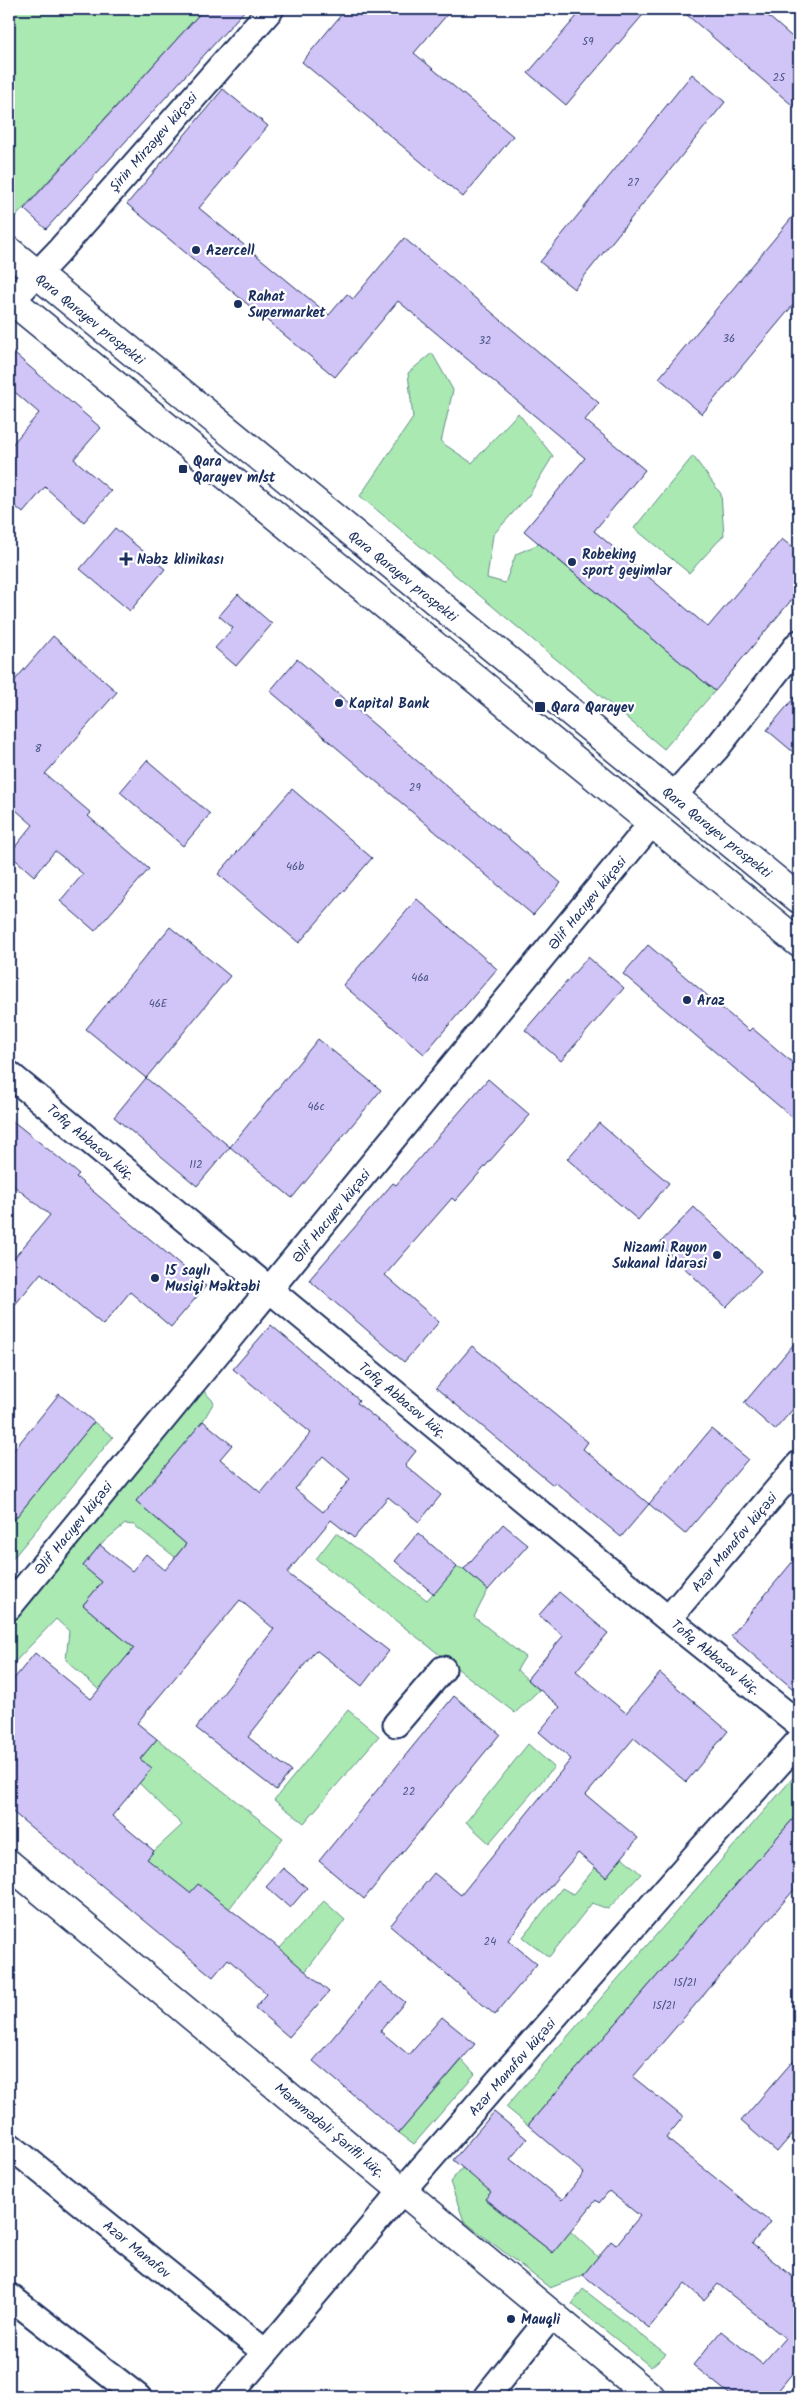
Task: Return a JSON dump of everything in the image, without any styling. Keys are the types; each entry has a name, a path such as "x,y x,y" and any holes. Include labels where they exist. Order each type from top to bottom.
{"main road":[{"name":"Qara Qarayev prospekti","path":"9,251 799,899"},
{"path":"10,299 799,943"},
{"name":"Məmmədəli Şərifli küç.","path":"9,1864 651,2397"}],"street":[{"name":"Şirin Mirzəyev küçəsi","path":"10,299 58,252 271,9"},
{"path":"674,796 716,749 799,642"},
{"name":"Əlif Hacıyev küçəsi","path":"9,1607 651,824"},
{"name":"Tofiq Abbasov küç.","path":"9,1074 668,1619 799,1724"},
{"name":"Azər Manafov küçəsi","path":"668,1619 799,1464"},
{"path":"396,1724 443,1669"},
{"name":"Azər Manafov küçəsi","path":"228,2397 402,2191 696,1855 799,1741"},
{"name":"Azər Manafov","path":"9,2145 265,2352"},
{"path":"9,2296 138,2397"},
{"path":"486,2397 552,2315"}],"green space":[{"path":"9,9 204,9 11,222 9,220"},
{"path":"432,353 453,390 441,442 472,463 518,413 553,456 529,495 493,535 487,578 505,583 516,554 539,544 715,691 664,749 360,496 413,418 408,373"},
{"path":"693,456 721,494 724,535 689,573 634,528"},
{"path":"200,1387 214,1402 203,1421 136,1501 186,1544 175,1557 134,1525 125,1524 100,1545 83,1566 102,1582 83,1605 134,1648 100,1691 66,1660 69,1631 56,1619 9,1668 9,1627"},
{"path":"94,1422 113,1437 9,1563 9,1526"},
{"path":"336,1533 427,1600 457,1567 464,1569 488,1590 474,1617 525,1657 517,1670 539,1690 515,1713 316,1559"},
{"path":"348,1710 379,1736 304,1823 274,1800"},
{"path":"157,1739 283,1838 229,1909 198,1884 190,1893 137,1871 154,1851 182,1825 139,1783 151,1768 140,1759"},
{"path":"528,1744 554,1767 489,1843 466,1822"},
{"path":"799,1771 799,1812 528,2125 506,2107"},
{"path":"622,1857 641,1874 608,1909 592,1903 549,1957 523,1937 562,1888 573,1894 595,1868 606,1876"},
{"path":"324,1901 345,1920 305,1972 279,1949"},
{"path":"462,2060 475,2074 414,2144 399,2133"},
{"path":"462,2168 493,2190 485,2200 553,2253 570,2231 598,2257 583,2275 550,2288 464,2221 450,2182"},
{"path":"583,2289 666,2354 651,2367 572,2304"}],"building":[{"path":"204,9 246,9 46,229 24,209"},
{"path":"346,9 452,9 414,53 513,136 463,197 302,62"},
{"path":"583,9 648,9 566,105 528,73"},
{"path":"680,9 760,9 799,43 799,111"},
{"path":"692,74 725,102 574,289 540,262"},
{"path":"223,89 268,126 199,208 329,315 347,294 353,299 404,238 599,403 585,420 645,470 594,531 708,627 782,539 799,553 799,591 715,691 524,531 585,458 398,301 335,377 127,204"},
{"path":"799,209 799,298 702,414 659,378"},
{"path":"9,349 101,428 74,459 111,491 84,522 45,487 23,513 9,501 9,448 39,413 9,387"},
{"path":"115,528 165,569 130,611 80,569"},
{"path":"238,594 272,624 236,666 215,648 233,628 219,616"},
{"path":"53,636 117,692 45,774 91,813 88,816 149,869 95,931 60,901 83,874 55,851 34,876 9,854 33,825 9,804 9,687"},
{"path":"297,659 561,883 533,915 270,691"},
{"path":"799,692 799,757 767,730"},
{"path":"147,760 210,814 183,846 120,792"},
{"path":"292,789 372,858 299,943 218,874"},
{"path":"417,899 497,969 424,1054 343,985"},
{"path":"170,927 230,976 146,1078 86,1029"},
{"path":"648,945 749,1031 752,1028 799,1068 799,1123 623,974"},
{"path":"588,957 624,988 561,1061 525,1030"},
{"path":"318,1039 381,1090 292,1198 230,1147"},
{"path":"146,1078 230,1147 197,1186 114,1117"},
{"path":"488,1079 530,1115 455,1201 452,1198 385,1275 439,1322 404,1362 309,1280 393,1183 396,1185"},
{"path":"9,1118 79,1174 76,1177 206,1286 171,1327 130,1292 103,1325 41,1273 9,1312 9,1264 50,1215 9,1182"},
{"path":"599,1123 669,1183 638,1220 567,1159"},
{"path":"694,1207 761,1271 726,1307 659,1244"},
{"path":"271,1325 359,1400 357,1403 416,1451 405,1465 441,1495 419,1522 388,1497 354,1538 331,1520 287,1573 389,1651 362,1686 316,1650 248,1737 291,1771 276,1790 196,1728 274,1629 240,1600 137,1723 157,1739 140,1759 152,1768 112,1816 154,1851 147,1859 190,1893 198,1884 273,1943 329,1992 289,2037 255,2008 267,1994 228,1959 213,1977 9,1809 9,1685 35,1653 91,1699 134,1648 83,1605 102,1582 83,1566 100,1545 132,1571 146,1554 165,1570 186,1544 136,1501 203,1421 232,1445 220,1459 261,1493 311,1433 233,1369","holes":["323,1456 350,1479 323,1512 295,1489"]},
{"path":"799,1338 799,1402 775,1430 744,1403"},
{"path":"472,1346 588,1442 583,1449 649,1504 621,1537 555,1482 553,1485 436,1388"},
{"path":"59,1394 94,1422 9,1526 9,1456"},
{"path":"711,1429 748,1459 685,1534 649,1504"},
{"path":"503,1524 528,1545 488,1590 464,1569"},
{"path":"418,1533 457,1567 434,1594 395,1561"},
{"path":"799,1554 799,1694 731,1636"},
{"path":"559,1592 608,1633 576,1671 626,1713 660,1673 728,1731 686,1782 634,1738 586,1795 638,1838 606,1877 578,1853 532,1908 508,1940 537,1964 495,2015 390,1926 434,1873 461,1895 571,1759 539,1732 560,1707 527,1679 563,1636 539,1615"},
{"path":"454,1696 500,1734 364,1899 319,1861"},
{"path":"799,1812 799,1884 633,2077 683,2117 666,2138 770,2222 752,2244 799,2282 799,2365 773,2397 733,2397 693,2365 721,2331 762,2364 785,2338 718,2284 704,2300 685,2284 649,2328 583,2275 611,2241 616,2245 640,2216 609,2191 599,2203 596,2200 553,2253 485,2199 491,2192 453,2160 494,2112 527,2139 510,2159 562,2200 584,2173 528,2125"},
{"path":"283,1868 307,1888 290,1908 266,1887"},
{"path":"380,1982 405,2002 380,2031 409,2055 442,2017 475,2044 399,2133 313,2061"},
{"path":"799,2054 799,2126 777,2152 741,2121"}],"place":[{"name":"Azercell","path":"196,250"},
{"name":"Rahat Supermarket","path":"238,304"},
{"name":"Qara Qarayev m/st","path":"183,469"},
{"name":"Nəbz klinikası","path":"126,559"},
{"name":"Robeking sport geyimlər","path":"572,562"},
{"name":"Kapital Bank","path":"339,703"},
{"name":"Qara Qarayev","path":"540,707"},
{"name":"Araz","path":"687,1000"},
{"name":"Nizami Rayon Sukanal İdarəsi","path":"717,1255"},
{"name":"15 saylı Musiqi Məktəbi","path":"155,1278"},
{"name":"Mauqli","path":"511,2319"}]}
